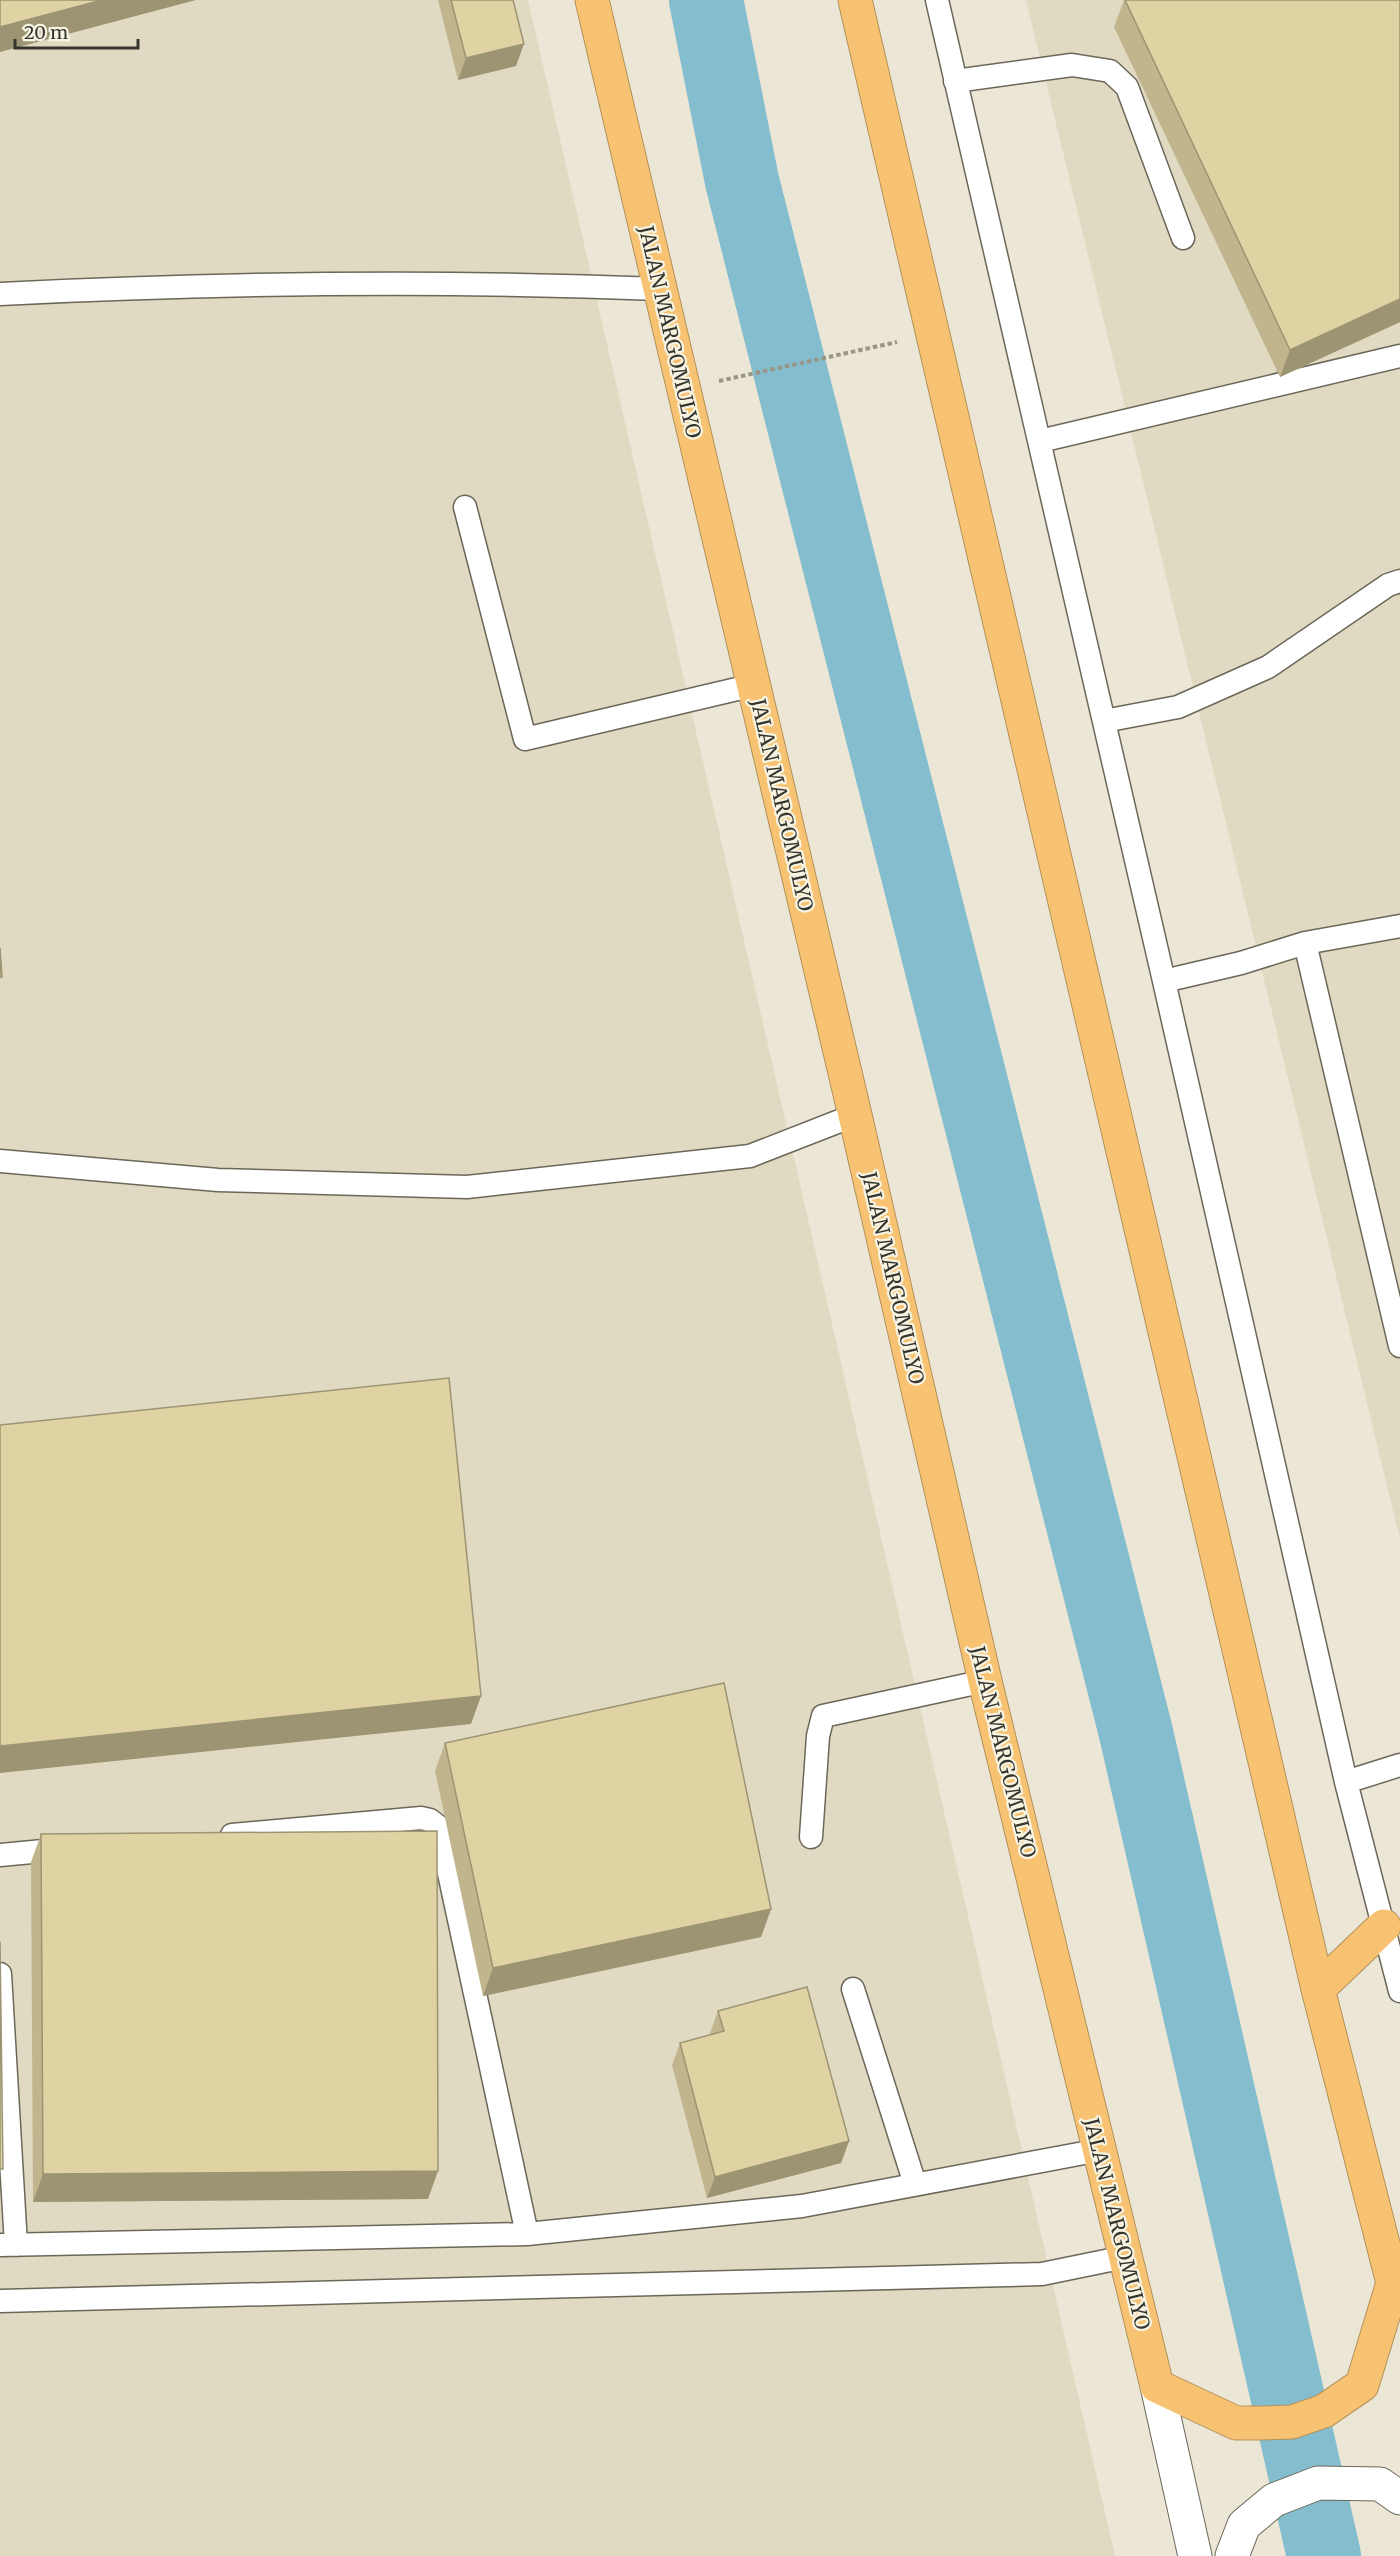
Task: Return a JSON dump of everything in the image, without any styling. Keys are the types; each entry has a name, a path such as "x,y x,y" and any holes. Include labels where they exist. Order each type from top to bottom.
{"highway":[{"name":"JALAN MARGOMULYO","path":"592,0 855,1115 985,1681 1156,2386"},
{"path":"855,0 1318,1989 1396,2298 1362,2385 1324,2411 1292,2422 1236,2423 1156,2386"},
{"path":"1318,1989 1392,1923"}],"main road":[{"name":"JALAN MARGOMULYO","path":"1156,2386 1195,2556"},
{"path":"1232,2556 1244,2524 1274,2500 1318,2483 1390,2491"}],"lane":[{"path":"937,0 1347,1782 1392,1923 1400,1991"},
{"path":"955,81 1072,65 1110,71 1126,87 1182,238"},
{"path":"0,294 118,289 509,283 660,289"},
{"path":"1040,441 1400,356"},
{"path":"465,507 525,739 754,685"},
{"path":"1104,721 1178,707 1268,667 1388,585 1400,581"},
{"path":"1164,981 1241,963 1305,943 1400,926"},
{"path":"1305,943 1400,1346"},
{"path":"0,1161 218,1180 467,1187 750,1156 855,1115"},
{"path":"811,1837 818,1736 823,1716 985,1681"},
{"path":"1347,1782 1400,1765"},
{"path":"211,1836 421,1818 430,1820 439,1827 527,2234"},
{"path":"0,1855 82,1848"},
{"path":"0,1974 8,2245 527,2234 802,2206 1100,2150"},
{"path":"853,1989 915,2184"},
{"path":"0,2301 1042,2274 1125,2257"}],"path":[{"path":"684,388 853,352"}],"shaded area":[{"path":"0,0 528,0 1115,2556 0,2556"},
{"path":"1026,0 1400,0 1400,1539"}],"building":[{"path":"0,0 102,0 0,27"},
{"path":"451,0 513,0 524,44 466,58"},
{"path":"1125,0 1400,0 1400,299 1290,350"},
{"path":"0,948 2,977 0,977"},
{"path":"449,1378 481,1696 0,1746 0,1425"},
{"path":"724,1683 771,1909 493,1968 445,1743"},
{"path":"437,1831 438,2171 43,2174 41,1834"},
{"path":"0,1942 3,2169 0,2169"},
{"path":"807,1987 849,2141 715,2177 680,2043 724,2031 718,2011"}],"waterway":[{"path":"706,0 742,181 1136,1733 1324,2556"}]}
